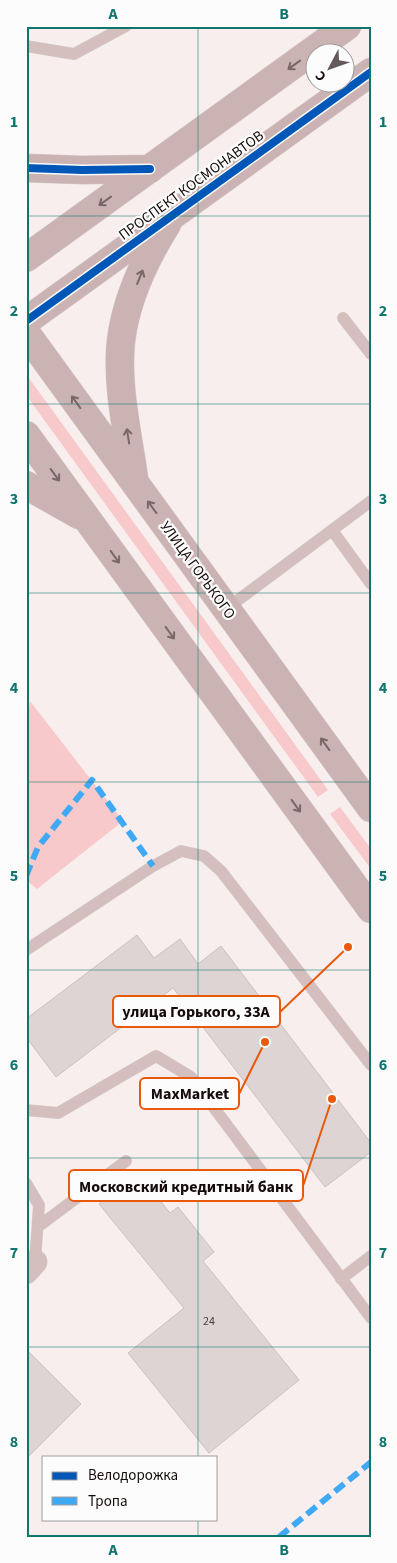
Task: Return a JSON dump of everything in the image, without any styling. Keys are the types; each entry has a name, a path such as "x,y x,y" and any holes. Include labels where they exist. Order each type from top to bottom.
{"main road":[{"path":"26,258 347,26"},
{"name":"ПРОСПЕКТ КОСМОНАВТОВ","path":"26,321 371,72"},
{"path":"26,168 82,170 150,169"},
{"path":"135,484 124,410 120,368 121,342 125,320 137,282 152,248 173,215"},
{"name":"УЛИЦА ГОРЬКОГО","path":"26,333 371,808"},
{"path":"26,435 371,909"},
{"path":"26,486 88,520"}],"lane":[{"path":"26,46 74,54 126,26"},
{"path":"343,318 371,354"},
{"path":"226,609 371,501"},
{"path":"332,530 371,584"},
{"path":"26,950 153,866 181,851 204,856 221,871 371,1065"},
{"path":"26,1110 58,1113 156,1056 191,1077 371,1318"},
{"path":"39,1226 126,1161"},
{"path":"26,1183 40,1205 39,1226 31,1267"},
{"path":"341,1279 371,1256"}],"shaded area":[{"path":"26,374 328,790 318,797 26,395"},
{"path":"30,701 123,821 37,889 26,880 26,728"},
{"path":"340,807 371,849 371,869 330,814"}],"building":[{"path":"137,935 154,958 180,939 198,964 221,946 371,1143 371,1152 325,1187 173,988 56,1077 26,1037 26,1019"},
{"path":"138,1173 170,1213 178,1207 214,1252 203,1261 299,1380 209,1453 128,1353 184,1308 99,1204"},
{"path":"26,1349 81,1404 26,1459"}],"marked path":[{"path":"26,876 38,847 92,780 153,866"},
{"path":"279,1537 371,1462"}],"cycle path":[{"path":"26,321 371,72"},
{"path":"26,168 82,170 150,169"}],"place":[{"name":"улица Горького, 33А","path":"348,947"},
{"name":"MaxMarket","path":"265,1042"},
{"name":"Московский кредитный банк","path":"332,1099"}]}
